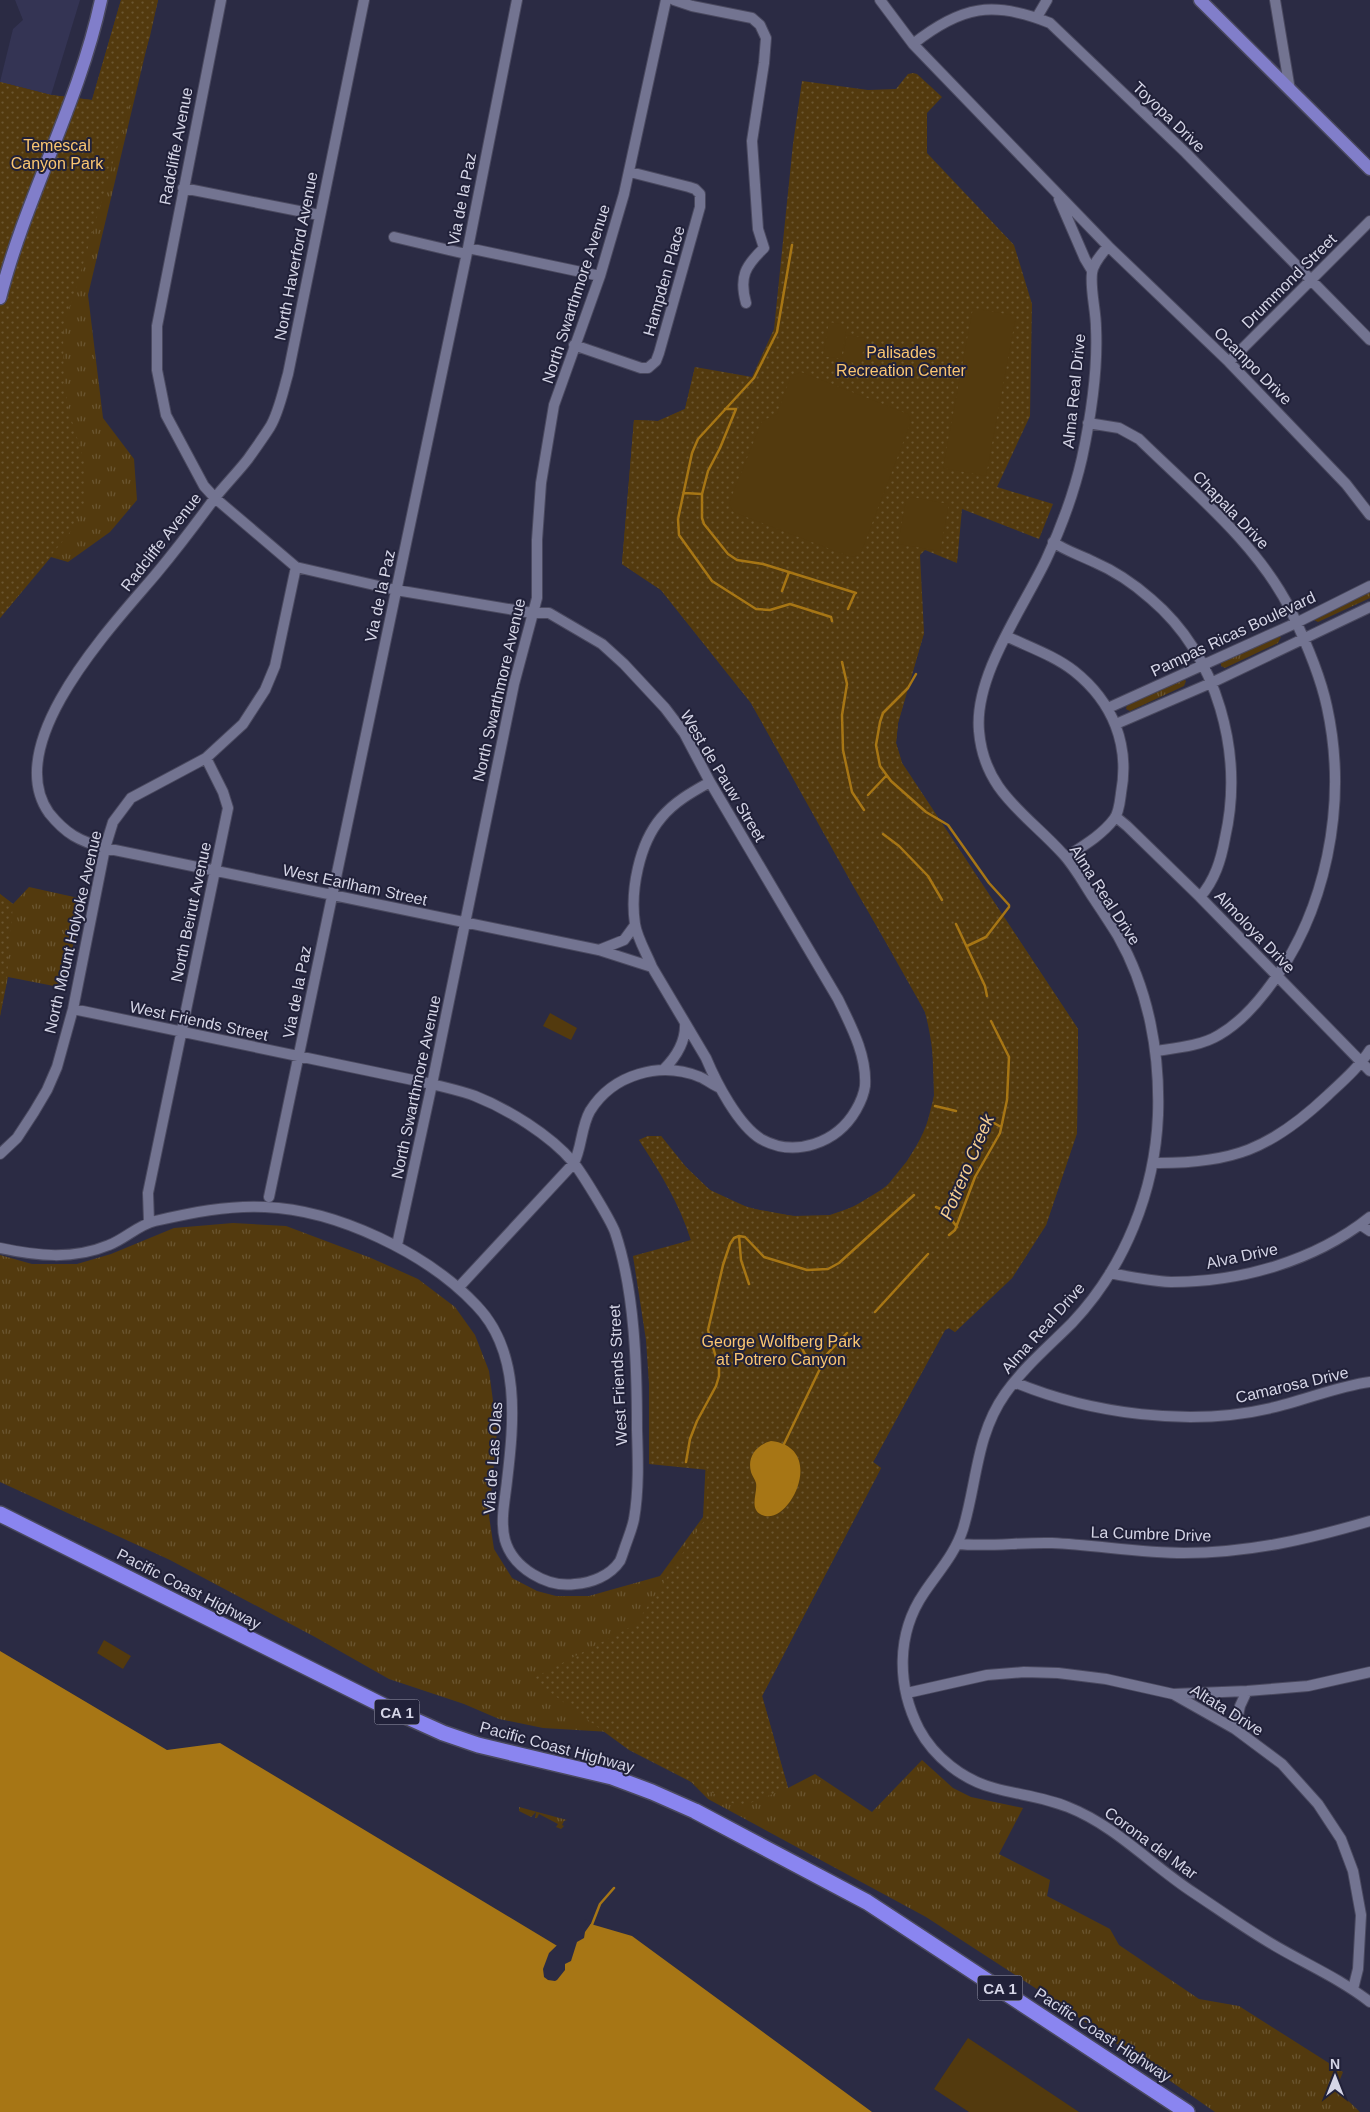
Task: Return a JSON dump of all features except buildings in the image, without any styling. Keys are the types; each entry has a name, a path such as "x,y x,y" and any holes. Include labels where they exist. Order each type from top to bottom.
{"highway":[{"name":"Pacific Coast Highway","path":"0,1514 383,1706 442,1733 478,1746 612,1777 695,1811 876,1907 1187,2112"}],"main road":[{"path":"0,298 14,252 76,86 101,0"},
{"path":"1200,0 1370,170"}],"street":[{"name":"Radcliffe Avenue","path":"105,848 84,842 62,829 45,808 36,784 36,751 44,725 58,697 76,671 188,536 215,498 204,486 166,415 157,370 157,326 221,0"},
{"name":"North Haverford Avenue","path":"215,498 247,460 271,426 288,374 364,0"},
{"name":"Via de la Paz","path":"269,1197 467,251 517,0"},
{"name":"North Swarthmore Avenue","path":"397,1245 514,684 537,598 537,540 541,483 554,405 600,276 630,172 666,0"},
{"path":"674,0 692,6 752,18 760,25 766,38 752,141 758,229 764,248 752,260 743,276 742,290 746,303"},
{"path":"880,0 912,44 1108,246 1091,269 1084,259 1057,194"},
{"path":"1037,17 1047,0"},
{"path":"1275,0 1290,90"},
{"name":"Toyopa Drive","path":"912,44 945,22 971,10 1002,8 1022,11 1050,23 1088,58 1370,340"},
{"name":"Hampden Place","path":"574,345 641,368 648,368 656,361 659,353 701,200 700,194 695,189 630,172"},
{"path":"183,188 319,216"},
{"name":"Drummond Street","path":"1229,362 1370,221"},
{"path":"394,237 600,276"},
{"name":"Ocampo Drive","path":"1108,246 1229,362 1346,484 1370,515"},
{"name":"Alma Real Drive","path":"907,1693 902,1663 906,1630 923,1594 941,1571 958,1544 968,1511 975,1469 985,1433 1003,1396 1028,1366 1076,1319 1110,1273 1130,1235 1143,1200 1153,1163 1158,1121 1156,1051 1149,1018 1135,972 1119,938 1066,857 1009,802 995,781 985,760 979,732 980,704 988,677 1066,514 1081,463 1095,368 1096,330 1091,269"},
{"name":"Chapala Drive","path":"1088,423 1119,428 1139,439 1237,535 1260,562 1290,609 1320,681 1328,708 1335,763 1331,839 1320,884 1307,922 1293,952 1277,977 1253,1007 1217,1037 1190,1045 1156,1051"},
{"path":"215,498 296,567 396,590 532,613 550,613"},
{"path":"1053,542 1066,551 1113,571 1153,600 1175,623 1203,665 1211,683 1226,728 1232,780 1229,823 1223,848 1214,876 1200,897"},
{"name":"North Mount Holyoke Avenue","path":"0,1154 16,1138 47,1090 57,1067 73,1008 105,848 114,822 131,798 206,758 244,724 265,690 276,666 296,567"},
{"name":"Pampas Ricas Boulevard","path":"1108,708 1296,623 1370,586"},
{"path":"537,598 550,613"},
{"name":"Pampas Ricas Boulevard","path":"1116,724 1211,683 1370,608"},
{"name":"West de Pauw Street","path":"550,613 602,644 643,683 684,733 710,782 854,1030 861,1055 865,1087 860,1103 852,1118 840,1131 825,1141 792,1148 775,1145 749,1130 721,1089"},
{"path":"1006,636 1059,661 1074,672 1093,688 1108,708 1116,724 1124,759 1124,771 1116,817 1100,834 1066,857"},
{"name":"North Beirut Avenue","path":"149,1222 148,1193 228,808 223,792 206,758"},
{"path":"710,782 681,799 667,812 644,846 635,890 635,925 652,967 685,1022 721,1089"},
{"name":"Almoloya Drive","path":"1116,817 1200,897 1370,1071"},
{"name":"West Earlham Street","path":"105,848 464,924 599,950 652,967"},
{"path":"599,950 624,940 635,925"},
{"name":"West Friends Street","path":"73,1008 432,1084 476,1096 513,1115 543,1135 574,1163 614,1229 624,1268 634,1330 638,1462 634,1521 620,1560 606,1575 591,1581 571,1585"},
{"path":"459,1287 574,1163 579,1153 583,1130 590,1112 604,1095 617,1084 633,1076 666,1067 672,1062 684,1038 685,1022"},
{"path":"1153,1163 1206,1161 1235,1156 1263,1144 1303,1119 1351,1073 1370,1050"},
{"path":"666,1067 699,1077 721,1089"},
{"name":"Via de Las Olas","path":"0,1248 33,1255 52,1256 86,1251 109,1245 149,1222 210,1210 266,1207 325,1217 397,1245 459,1287 482,1311 498,1338 507,1361 512,1393 512,1441 504,1511 506,1542 513,1555 538,1578 571,1585"},
{"name":"Alva Drive","path":"1110,1273 1169,1282 1217,1279 1272,1267 1325,1247 1370,1217"},
{"path":"1361,1224 1370,1232"},
{"name":"Camarosa Drive","path":"1014,1382 1031,1390 1107,1410 1186,1417 1270,1409 1370,1382"},
{"name":"La Cumbre Drive","path":"958,1544 980,1546 1052,1543 1184,1553 1231,1551 1292,1542 1370,1521"},
{"name":"Altata Drive","path":"907,1693 988,1675 1058,1672 1106,1679 1174,1694 1235,1729 1282,1764 1318,1804 1340,1839 1353,1871 1361,1915 1358,1968 1353,1989"},
{"path":"1174,1694 1308,1686 1370,1672"},
{"path":"1235,1729 1240,1706 1247,1691"},
{"name":"Corona del Mar","path":"907,1693 918,1727 933,1750 948,1765 990,1787 1050,1801 1068,1807 1099,1822 1186,1888 1268,1942 1353,1989 1370,2002"}],"shaded area":[{"path":"15,0 80,0 51,95 0,82 13,29 23,20"},
{"path":"771,1441 788,1446 797,1456 800,1469 799,1483 785,1508 775,1515 765,1516 756,1511 754,1502 756,1483 751,1472 750,1461 754,1452 761,1445"},
{"path":"0,1651 167,1750 220,1743 559,1947 584,1922 632,1936 872,2112 0,2112"}],"green space":[{"name":"Temescal Canyon Park","path":"121,0 158,0 88,295 103,418 134,459 137,500 110,532 68,562 51,557 0,618 0,82 51,95 92,100"},
{"name":"Temescal Canyon Park","path":"121,0 158,0 150,36 77,285 63,326 64,382 69,411 86,468 86,499 75,526 0,618 0,82 51,95 92,100"},
{"name":"George Wolfberg Park at Potrero Canyon","path":"908,74 917,74 942,97 927,113 927,153 1014,245 1032,304 1030,416 997,487 1053,504 1039,539 962,509 957,563 925,550 920,555 924,633 898,723 896,743 902,763 1078,1029 1077,1133 1046,1225 1012,1278 955,1332 949,1328 945,1330 873,1462 881,1468 762,1696 788,1788 740,1807 629,1750 532,1679 636,1624 706,1518 708,1470 649,1464 649,1384 646,1340 633,1256 691,1240 681,1213 668,1188 639,1140 648,1136 661,1136 686,1167 710,1190 749,1208 793,1216 830,1215 853,1207 886,1187 907,1161 925,1132 934,1096 932,1037 925,1012 909,981 852,884 751,703 661,590 622,564 634,420 658,421 685,409 695,367 752,377 774,329 793,144 802,81 868,90 896,89"},
{"path":"973,308 1016,316 986,476 943,468"},
{"path":"829,322 847,325 841,359 823,356"},
{"path":"847,335 865,338 861,364 842,361"},
{"path":"695,367 924,633 898,723 896,743 902,763 1078,1029 1077,1133 1046,1225 1012,1278 955,1332 949,1328 945,1330 873,1462 881,1468 762,1696 788,1788 815,1774 872,1812 922,1760 953,1788 971,1797 1023,1808 999,1854 1050,1880 1047,1896 1110,1929 1119,1945 1199,1999 1239,2006 1343,2072 1336,2089 1360,2112 1215,2112 1049,1997 926,1917 708,1799 675,1766 610,1732 543,1728 499,1719 464,1704 389,1679 315,1637 170,1560 0,1482 0,1255 32,1264 77,1264 111,1254 174,1228 233,1223 286,1226 371,1258 418,1279 455,1307 475,1335 489,1371 497,1431 489,1516 494,1549 512,1578 537,1591 556,1596 589,1596 660,1576 703,1517 710,1380 691,1240 671,1189 639,1140 648,1136 661,1136 696,1178 717,1195 733,1202 758,1210 788,1215 810,1217 831,1215 873,1196 885,1187 902,1169 910,1158 929,1119 934,1085 931,1043 925,1012 751,703 661,590 622,564 634,420 658,421 685,409"},
{"path":"801,372 908,414 911,422 860,555 851,557 733,512 729,503 762,421 777,414 791,376"},
{"path":"911,497 949,504 940,551 898,544 906,500"},
{"path":"1370,590 1370,598 1318,622 1314,620 1314,617"},
{"path":"1278,636 1281,637 1278,643 1225,668 1221,666 1221,661"},
{"path":"1184,679 1186,681 1184,686 1130,711 1126,709 1127,705"},
{"path":"29,887 83,899 64,988 8,977 0,1016 0,894 13,904"},
{"path":"0,894 13,904 7,977 0,1016"},
{"path":"550,1013 577,1028 571,1040 543,1026"},
{"path":"104,1640 131,1656 123,1669 97,1653"},
{"path":"519,1807 567,1820 564,1821 562,1825 564,1826 561,1829 556,1827 558,1824 539,1814 535,1818 536,1812 531,1817 519,1811"},
{"path":"968,2038 1079,2112 969,2112 934,2089"}],"pier":[{"path":"584,1919 592,1922 585,1932 584,1938 577,1942 571,1961 565,1964 565,1970 557,1980 548,1980 544,1977 543,1969 549,1953"}],"waterway":[{"name":"Potrero Creek","path":"792,245 777,332 754,378 698,439 692,453 678,519 679,535 712,581 756,609 770,610 790,604 831,617 832,621"},
{"path":"725,409 736,409 708,471 702,494 702,518 704,524 728,554 737,560 763,564 856,593"},
{"path":"684,493 702,494"},
{"path":"782,591 789,572"},
{"path":"848,609 855,593"},
{"name":"Potrero Creek","path":"842,662 847,684 842,715 843,750 852,792 864,810"},
{"path":"916,674 908,688 883,713 876,745 880,766 891,781 926,812 948,825 989,883 1009,905 986,937 967,946"},
{"path":"868,795 886,776"},
{"name":"Potrero Creek","path":"883,834 899,846 928,876 942,900"},
{"name":"Potrero Creek","path":"956,924 985,986 987,996"},
{"name":"Potrero Creek","path":"949,1235 955,1230 975,1177 1000,1133 1007,1100 1009,1057 991,1021"},
{"path":"935,1106 956,1111"},
{"path":"987,1119 1001,1127"},
{"path":"686,1462 690,1439 719,1376 719,1368 708,1330 723,1265 734,1238 739,1236 745,1237 764,1257 807,1270 828,1269 839,1263 914,1195"},
{"path":"936,1207 945,1211 957,1227"},
{"path":"739,1236 741,1260 749,1284"},
{"name":"Potrero Creek","path":"875,1312 928,1254"},
{"name":"Potrero Creek","path":"784,1444 827,1354 847,1333"},
{"path":"800,1345 805,1354 820,1369"},
{"name":"Potrero Creek","path":"591,1927 600,1904 614,1888"}],"park label":[{"name":"Palisades Recreation Center","path":"901,361"}]}
